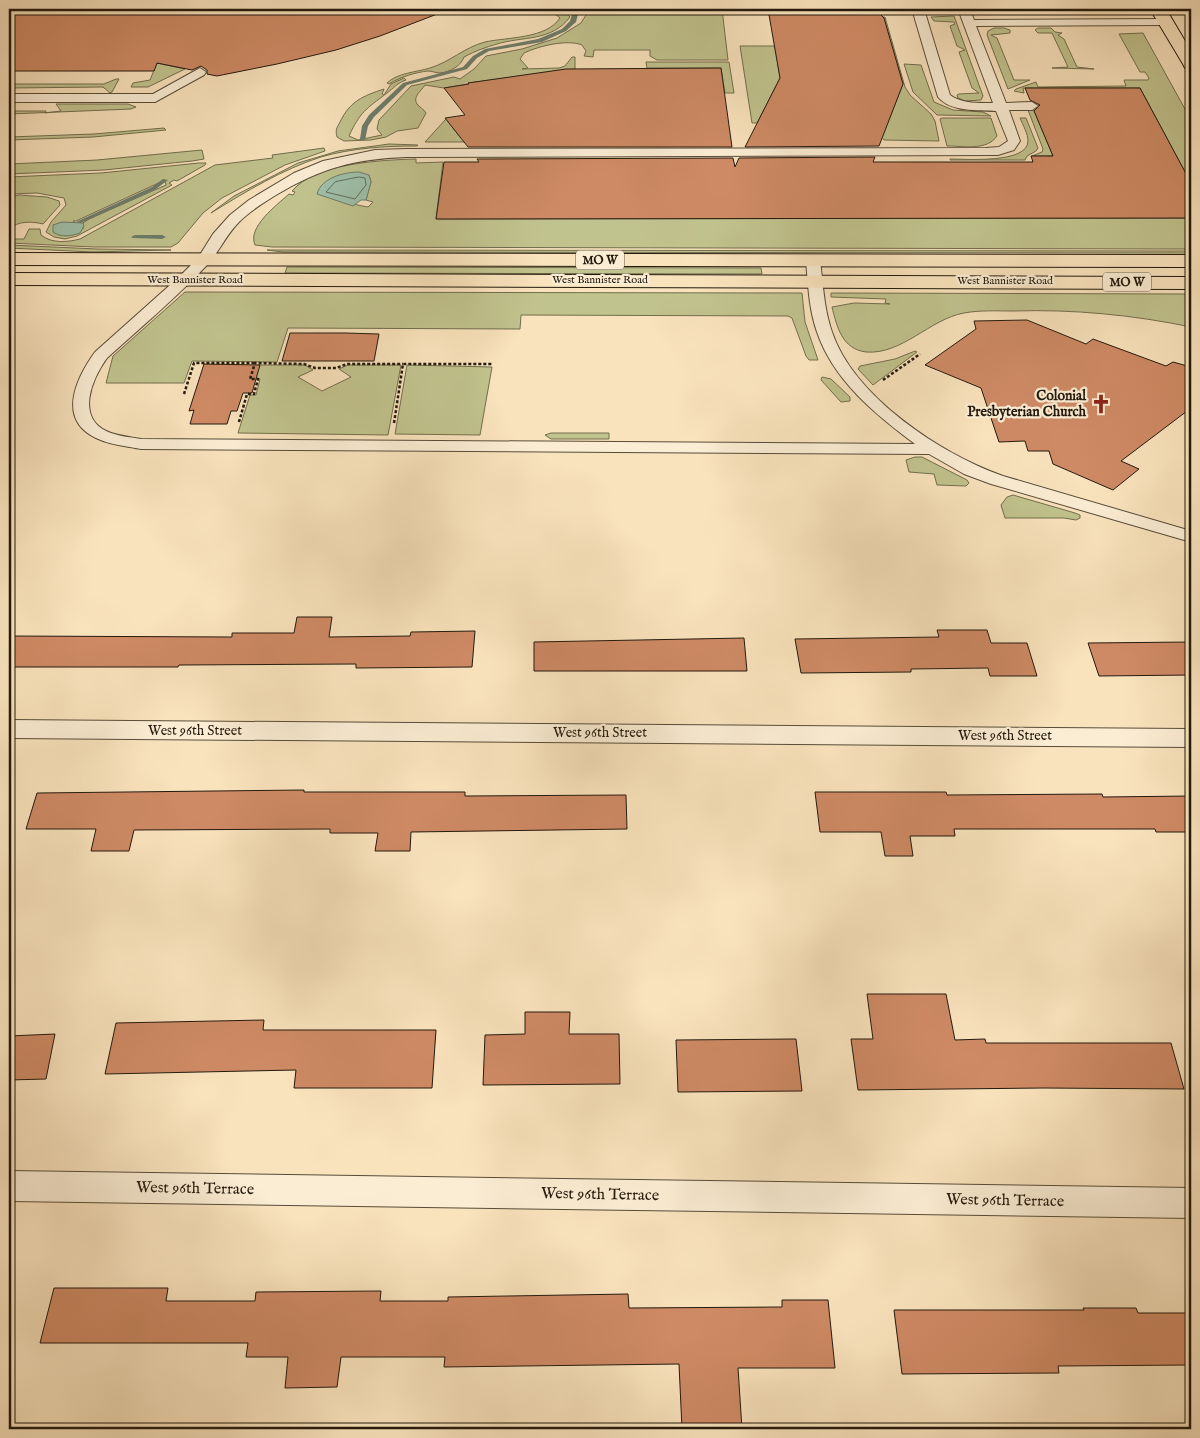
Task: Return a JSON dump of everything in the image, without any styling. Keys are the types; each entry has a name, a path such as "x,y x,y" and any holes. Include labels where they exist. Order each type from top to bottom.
{"main road":[{"path":"1162,16 1191,64"},
{"name":"West Bannister Road","path":"9,259 1191,261"},
{"name":"West Bannister Road","path":"9,279 1191,283"}],"street":[{"name":"West 96th Street","path":"9,729 1191,738"},
{"name":"West 96th Terrace","path":"9,1186 1191,1203"}],"lane":[{"path":"918,9 944,97 947,101 960,105 1030,102"},
{"path":"932,449 140,444 114,439 90,427 84,419 80,404 90,369 101,355 204,260 218,237 235,218 254,202 277,188 328,164 375,154 474,157 895,157 986,152 1006,149 1014,141 964,9"},
{"path":"970,23 1162,16"},
{"path":"9,98 155,98 200,72"},
{"path":"814,260 824,334 831,349 844,369 877,406 932,449 970,470 997,480 1191,537"}],"path":[{"path":"877,385 920,354"},
{"path":"184,394 194,363 304,364 315,368 336,368 346,364 492,364"},
{"path":"238,427 248,394 254,394 258,379 250,379 255,363"},
{"path":"393,427 404,364"}],"green space":[{"path":"549,9 561,9 570,17 554,31 536,37 497,44 472,53 464,57 458,66 448,71 440,73 419,72 389,84 387,83 402,75 444,62 478,44 536,34 546,30 560,18"},
{"path":"579,9 722,9 728,60 657,60 650,56 650,50 594,50 593,57 584,56 586,51 582,45 576,43 553,44 524,53 520,59 528,68 522,69 559,68 565,66 572,57 575,57 575,69 468,83 444,88 425,85 416,99 417,104 426,113 418,128 397,131 386,137 371,140 344,141 337,137 336,132 344,115 353,104 363,97 384,89 382,94 384,95 391,84 404,78 406,80 398,84 360,116 349,136 358,140 382,135 377,129 379,120 411,86 454,77 460,79 474,69 486,56 522,49 557,38 581,23 586,15"},
{"path":"954,16 983,96 981,100 965,101 958,98 957,95 959,94 979,93 972,88 959,52 965,50 957,46 950,26 955,24 954,22 934,21 931,17"},
{"path":"883,17 885,17 905,87 910,95 931,114 935,121 939,141 884,140 882,137 903,84"},
{"path":"994,28 1010,30 1010,33 991,35 997,38 1014,80 1030,80 1008,89 987,35 988,31"},
{"path":"1038,28 1051,28 1055,32 1062,33 1058,35 1064,39 1077,67 1094,69 1052,68 1068,67 1052,33 1038,33 1035,30"},
{"path":"1143,33 1191,120 1191,183 1140,88 1023,88 1024,93 1014,91 1036,82 1038,87 1126,86 1124,80 1148,80 1149,78 1145,72 1140,72 1119,34"},
{"path":"740,46 775,46 780,78 757,123 752,123"},
{"path":"646,62 729,62 734,93 725,93 721,68 647,68"},
{"path":"157,63 185,69 148,87 131,87 133,83 150,80"},
{"path":"904,64 921,65 934,102 953,110 983,112 991,116 937,115 913,92"},
{"path":"119,79 110,93 103,87 9,88 9,84 104,84"},
{"path":"56,104 128,104 136,107 131,109 51,112 61,111"},
{"path":"1028,110 1034,110 1053,156 1032,156 1042,152 1043,149"},
{"path":"9,111 46,111 45,113 9,114"},
{"path":"991,118 997,136 993,141 981,146 947,146 940,119"},
{"path":"1020,118 1026,118 1038,148 1027,156 1025,160 950,160 995,159 1018,154 1025,148 1028,141"},
{"path":"446,119 460,137 571,120 564,142 425,142"},
{"path":"164,128 166,130 93,137 9,140 9,137 94,134"},
{"path":"389,144 418,145 381,147 321,157 278,174 211,213 234,196 298,163 338,151"},
{"path":"324,148 325,151 285,165 222,198 203,213 178,243 171,247 94,247 9,243 9,239 24,239 29,229 40,229 41,235 55,241 80,239 215,165 273,158 272,155"},
{"path":"202,150 204,159 192,161 104,170 9,174 9,164 97,160"},
{"path":"416,159 416,163 443,162 436,219 1191,218 1191,249 272,247 255,245 255,231 264,217 289,194 293,195 295,192 292,191 316,174 368,162","holes":["369,175 371,182 366,200 373,202 368,207 343,201 320,188 331,179"]},
{"path":"206,163 177,181 174,180 169,183 172,185 77,236 65,239 54,237 46,232 51,222 66,205 64,198 37,193 9,194 9,177 101,173","holes":["165,180 166,185 89,219 83,223 83,229 73,221"]},
{"path":"19,195 47,197 59,201 60,205 43,224 25,222 16,224 9,229 9,197"},
{"path":"9,245 171,250 92,252 9,248"},
{"path":"267,250 1191,251 1191,253 283,252"},
{"path":"287,267 761,268 762,274 285,273"},
{"path":"185,292 802,293 805,322 818,360 809,360 806,356 792,318 788,316 521,315 520,329 288,328 277,362 192,361 184,383 106,383 113,356"},
{"path":"831,293 1191,294 1191,327 1125,316 1080,312 976,311 964,313 939,322 892,348 866,352 851,347 846,342 836,322 832,307 854,303 890,304 885,303 886,299 831,297"},
{"path":"915,351 917,352 873,385 858,369 860,366 895,359"},
{"path":"257,365 305,365 313,370 298,377 322,391 351,377 339,369 348,365 401,365 388,435 238,433 250,395 256,395 260,379 253,379"},
{"path":"407,365 492,367 480,435 395,434"},
{"path":"822,377 831,379 850,397 850,401 841,402 821,380"},
{"path":"551,433 609,433 609,439 551,439 545,435"},
{"path":"922,457 967,480 969,483 966,486 937,485 934,474 909,472 906,460"},
{"path":"1013,495 1075,513 1080,515 1080,518 1076,520 1064,518 1005,518 1001,505 1007,497"}],"water":[{"path":"359,172 369,175 371,182 366,200 361,200 353,206 317,194 319,188 328,180 347,173"},
{"path":"62,222 83,223 84,226 80,233 63,236 53,232 53,225"}],"building":[{"path":"9,9 444,9 445,11 380,36 336,50 217,76 207,74 207,70 201,66 192,70 157,63 154,71 9,71"},
{"path":"768,9 875,9 884,18 903,84 879,146 745,147 780,78"},
{"path":"721,68 732,147 468,147 445,118 465,115 444,88 468,83 566,69"},
{"path":"1025,88 1140,88 1191,183 1191,218 436,219 444,162 479,162 477,159 733,158 735,167 739,158 875,157 873,162 1033,162 1031,156 1053,156 1034,111 1040,105 1030,100"},
{"name":"Colonial Presbyterian Church","path":"1027,320 1086,344 1093,339 1166,366 1173,362 1191,367 1191,408 1121,461 1139,469 1113,490 1053,464 1049,451 1028,451 1025,441 999,442 981,388 925,365 976,329 974,321"},
{"path":"290,333 379,334 374,361 282,361"},
{"path":"204,364 260,365 252,393 243,393 237,411 231,411 227,424 190,424 194,410 189,411"},
{"path":"297,617 332,617 329,637 410,636 411,632 475,631 472,667 356,668 356,664 9,667 9,636 232,637 232,633 294,633"},
{"path":"937,630 987,630 991,643 1027,643 1037,676 990,676 988,668 911,669 911,672 801,673 795,639 939,637"},
{"path":"744,638 747,671 534,671 534,642"},
{"path":"1191,642 1191,675 1099,676 1088,643"},
{"path":"304,790 304,792 465,792 465,796 626,795 627,829 411,832 410,851 375,851 378,833 330,833 330,829 134,830 129,851 91,851 96,829 26,829 37,793"},
{"path":"815,792 946,792 947,795 1102,794 1103,797 1191,796 1191,832 1156,832 1155,829 954,829 955,836 910,836 913,856 885,856 881,832 820,832"},
{"path":"867,994 946,994 955,1040 985,1039 986,1043 1171,1043 1184,1089 858,1090 851,1039 873,1039"},
{"path":"525,1012 570,1012 569,1034 619,1034 620,1084 483,1085 485,1035 525,1034"},
{"path":"264,1020 263,1030 436,1030 432,1088 294,1088 296,1070 105,1074 116,1023"},
{"path":"55,1034 46,1079 9,1080 9,1036"},
{"path":"796,1039 802,1091 678,1092 676,1040"},
{"path":"54,1288 168,1288 166,1301 255,1301 256,1292 381,1291 380,1301 448,1301 448,1297 628,1294 629,1308 782,1307 782,1300 828,1300 835,1368 738,1368 742,1429 682,1429 679,1364 444,1367 445,1357 341,1357 337,1387 285,1388 288,1357 246,1357 248,1343 40,1343"},
{"path":"1083,1308 1136,1308 1138,1313 1191,1313 1191,1365 1058,1366 1059,1373 902,1374 894,1310 1084,1310"}],"waterway":[{"path":"363,139 365,126 371,116 405,84 465,68 475,57 487,50 540,41 564,30 573,22 575,14 569,9"},
{"path":"79,222 154,188 165,180"},
{"path":"135,237 162,237"}],"place":[{"name":"Colonial Presbyterian Church","path":"1101,404"}]}
